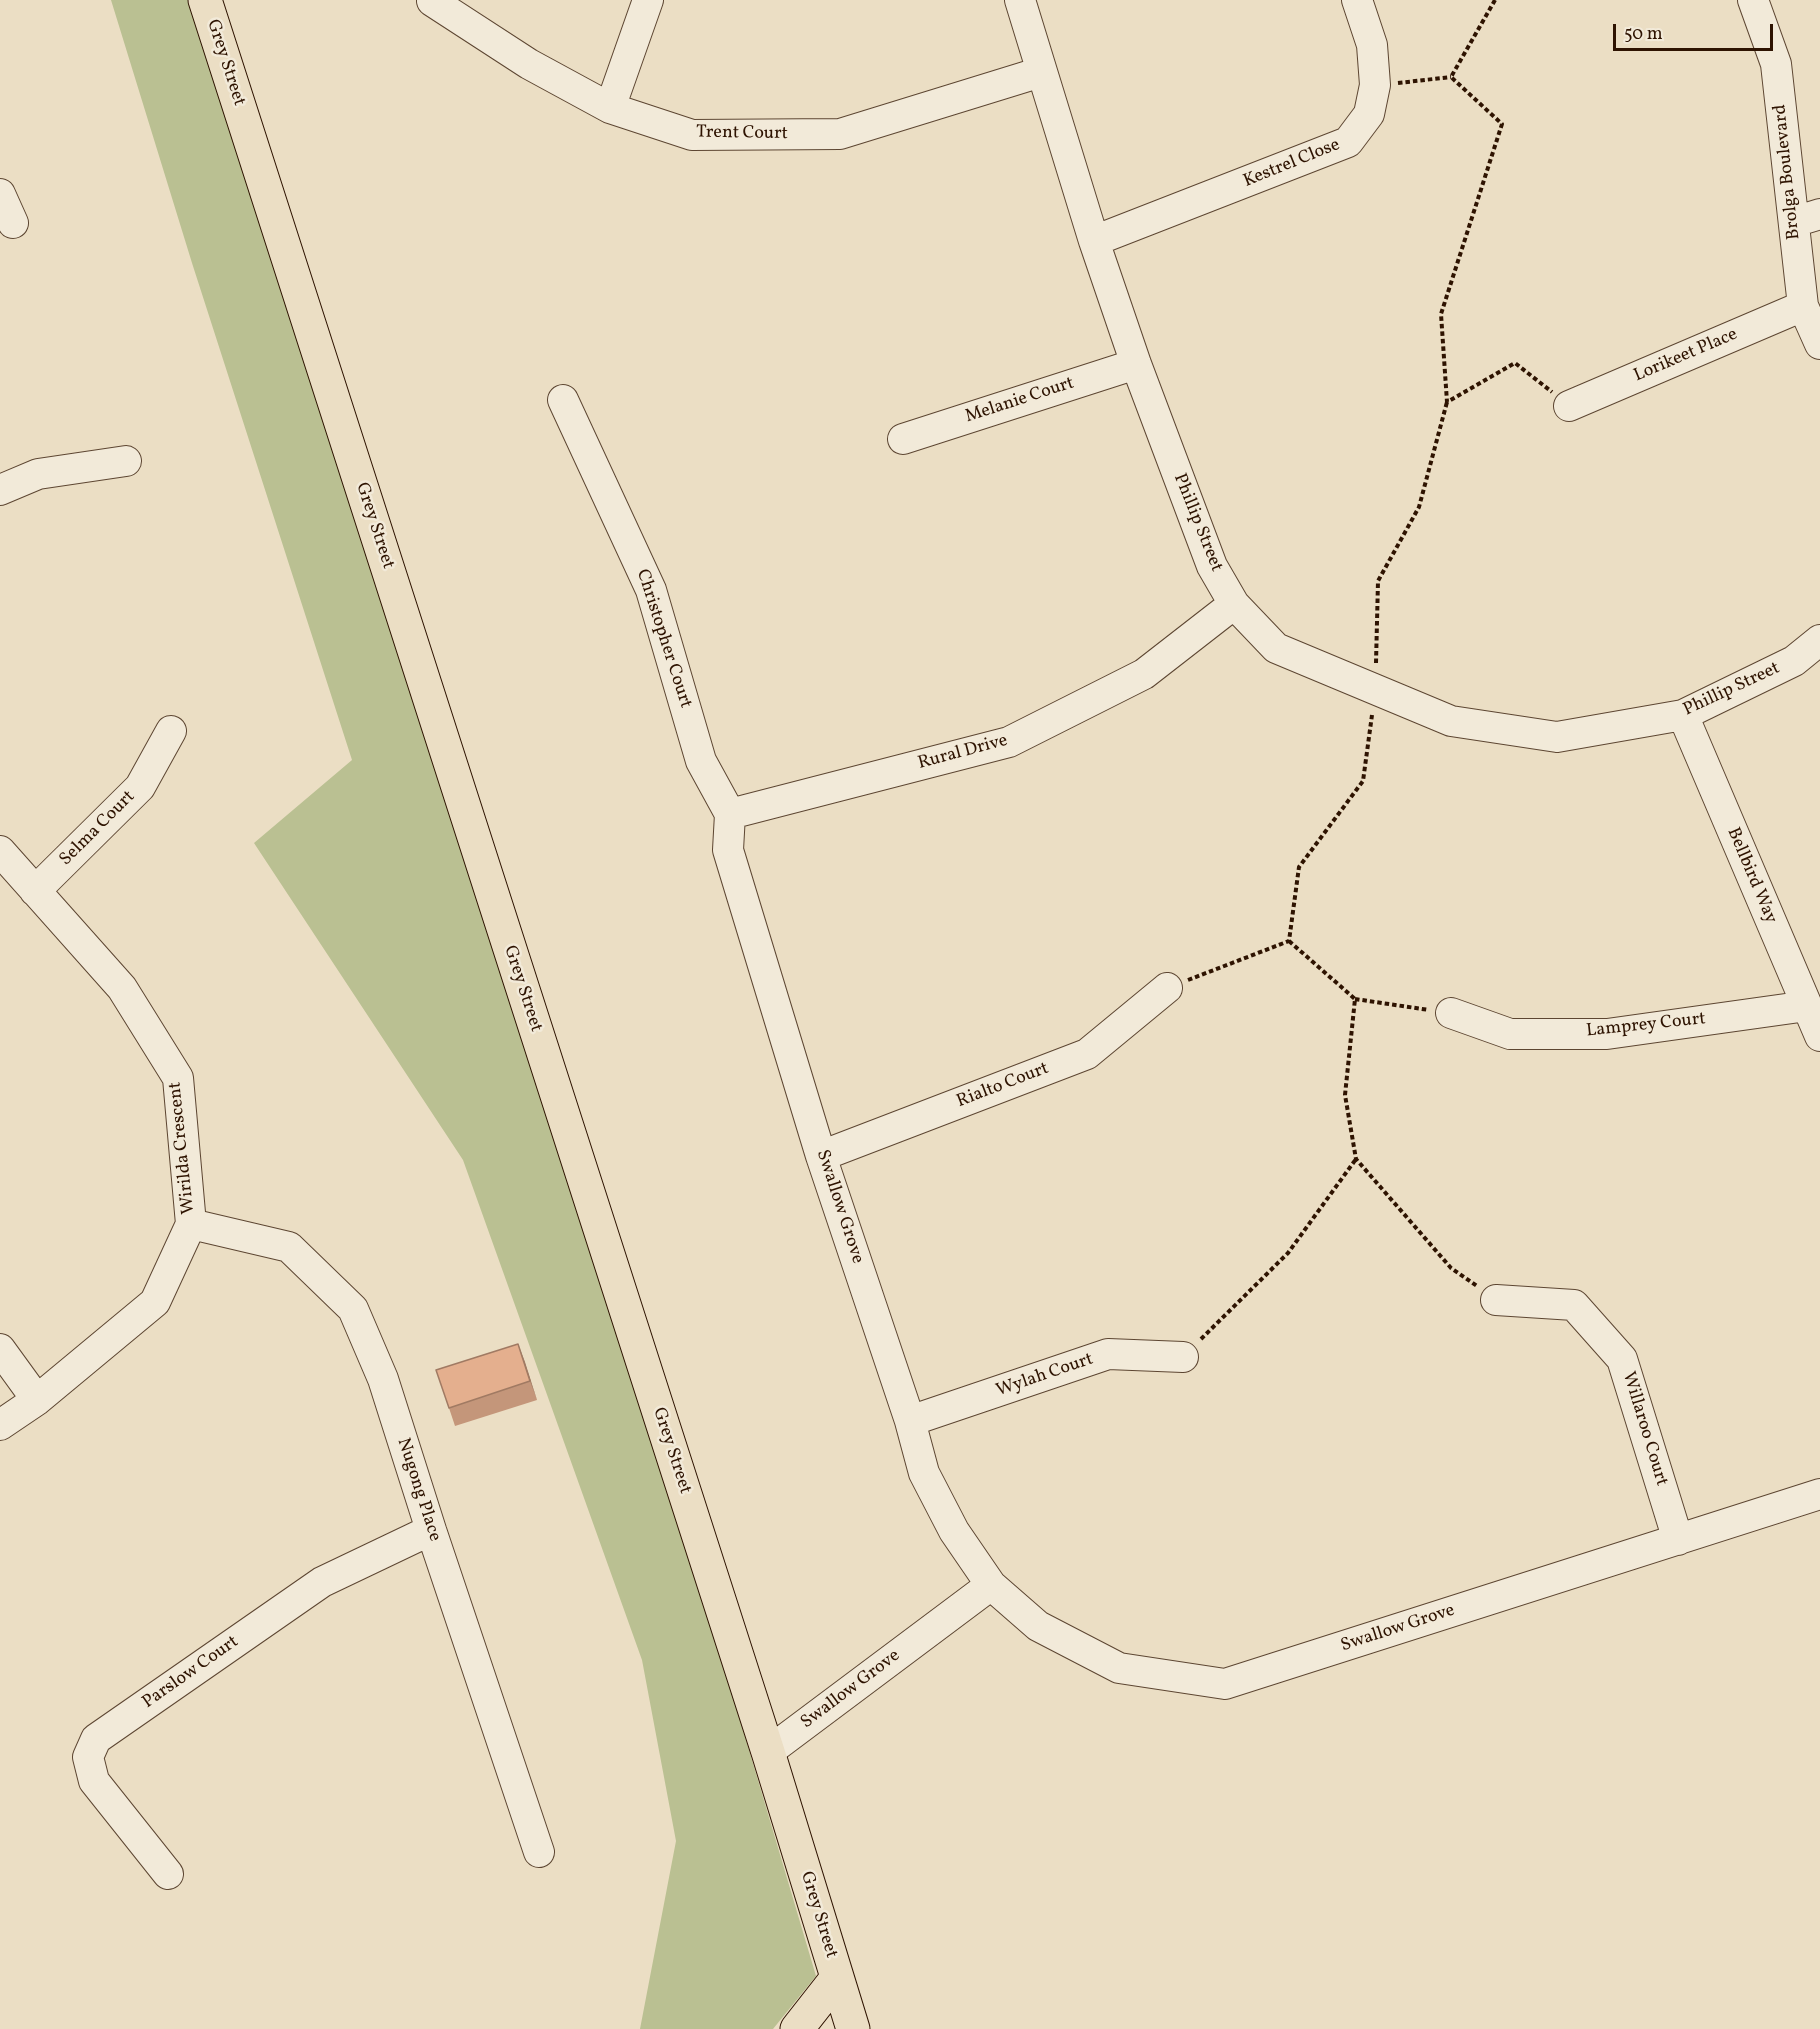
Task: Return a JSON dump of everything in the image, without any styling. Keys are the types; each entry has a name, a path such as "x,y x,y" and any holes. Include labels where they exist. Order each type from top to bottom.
{"main road":[{"name":"Grey Street","path":"205,0 768,1752 853,2029"},
{"path":"797,2029 837,1978"}],"street":[{"path":"610,108 648,0"},
{"name":"Phillip Street","path":"1020,0 1094,241 1136,364 1212,566 1234,604 1276,648 1451,721 1557,737 1683,715 1794,661 1820,640"},
{"name":"Kestrel Close","path":"1094,241 1348,142 1369,114 1375,85 1372,45 1357,0"},
{"name":"Brolga Boulevard","path":"1753,0 1776,64 1807,218 1803,306 1820,344"},
{"name":"Trent Court","path":"432,1 529,64 610,108 692,135 840,134 1041,72"},
{"path":"0,194 13,223"},
{"name":"Lorikeet Place","path":"1569,406 1803,306"},
{"name":"Melanie Court","path":"903,439 1136,364"},
{"name":"Christopher Court","path":"563,400 651,590 701,761 730,814"},
{"path":"0,490 38,474 126,461"},
{"name":"Rural Drive","path":"730,814 1009,741 1144,674 1234,604"},
{"name":"Bellbird Way","path":"1683,715 1820,1036"},
{"name":"Selma Court","path":"35,891 140,787 171,731"},
{"name":"Swallow Grove","path":"730,814 728,850 821,1156 910,1421 924,1473 954,1531 991,1585 1038,1626 1119,1668 1225,1684 1820,1494"},
{"name":"Wirilda Crescent","path":"0,851 123,988 178,1078 191,1224 155,1302 37,1400 0,1425"},
{"name":"Rialto Court","path":"821,1156 1088,1054 1167,988"},
{"name":"Lamprey Court","path":"1451,1013 1510,1034 1606,1034 1807,1006"},
{"name":"Nugong Place","path":"191,1224 289,1247 353,1309 383,1379 539,1852"},
{"name":"Willaroo Court","path":"1496,1300 1574,1305 1622,1359 1678,1540"},
{"path":"0,1349 37,1400"},
{"name":"Wylah Court","path":"910,1421 1108,1354 1183,1357"},
{"name":"Parslow Court","path":"168,1874 94,1780 88,1757 96,1739 322,1582 431,1530"},
{"name":"Swallow Grove","path":"768,1752 991,1585"}],"path":[{"path":"1451,77 1495,0"},
{"path":"1289,940 1299,867 1363,781 1375,690 1377,581 1419,507 1447,402 1441,314 1502,124 1451,77 1375,85"},
{"path":"1447,402 1515,363 1569,406"},
{"path":"1167,988 1289,940"},
{"path":"1289,940 1355,999 1451,1013"},
{"path":"1355,999 1345,1095 1356,1159 1451,1268 1496,1300"},
{"path":"1183,1357 1288,1253 1356,1159"}],"green space":[{"path":"111,0 194,0 659,1446 816,1976 773,2029 640,2029 676,1841 642,1660 463,1160 254,843 352,760 192,263"}],"building":[{"path":"518,1344 530,1381 449,1408 436,1370"}]}
